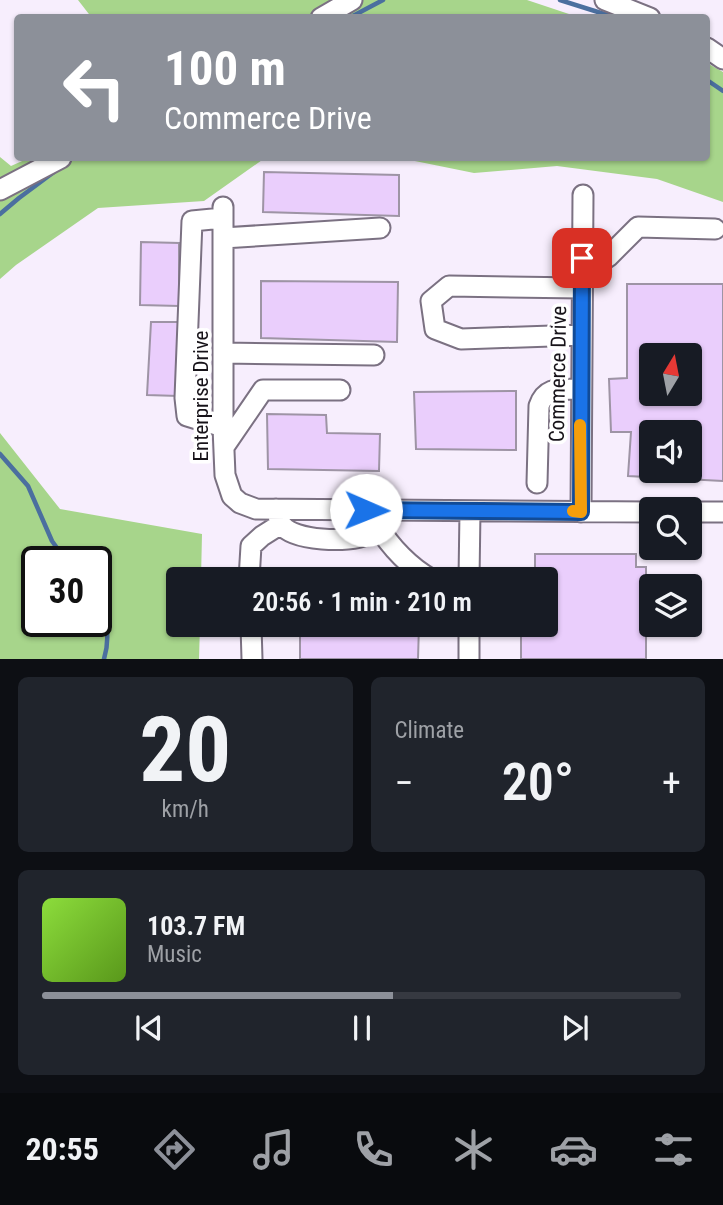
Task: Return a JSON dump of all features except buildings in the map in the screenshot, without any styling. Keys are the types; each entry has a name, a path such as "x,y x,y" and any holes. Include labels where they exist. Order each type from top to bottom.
{"street":[{"path":"328,14 352,0"},
{"path":"605,0 640,14"},
{"path":"0,190 55,161"},
{"name":"Commerce Drive","path":"581,512 583,195"},
{"name":"Enterprise Drive","path":"223,427 187,416 185,398 192,221 223,213 225,475 232,496 240,503 279,516 383,518 470,511 639,512"},
{"path":"582,258 608,257 638,227 715,229"},
{"path":"223,238 380,229"},
{"path":"581,335 461,339 435,329 431,301 449,286 582,288"},
{"path":"223,353 374,355"},
{"path":"537,483 539,406 542,396 548,391 581,389"},
{"path":"224,447 262,390 340,390"},
{"path":"469,567 470,511"},
{"path":"702,512 723,512"},
{"path":"250,567 251,546 279,516 296,535 322,539 364,536 383,518 394,547 415,567"},
{"path":"251,637 252,659"},
{"path":"469,637 469,659"}],"green space":[{"path":"78,0 527,0 569,14 89,14"},
{"path":"710,65 723,72 723,202 657,179 557,166 474,173 415,161 710,161"},
{"path":"0,157 11,166 22,161 261,161 204,201 98,208 0,279"},
{"path":"0,433 60,509 202,534 201,567 166,567 166,637 200,637 199,659 0,659"}],"waterway":[{"path":"357,14 383,0"},
{"path":"560,0 604,14"},
{"path":"710,82 723,91"},
{"path":"0,214 54,172"},
{"path":"0,454 28,486 56,546"},
{"path":"104,659 107,637"}],"slow traffic":[{"path":"573,511 581,512 580,425"}],"route":[{"path":"366,510 581,512 582,258"}]}
